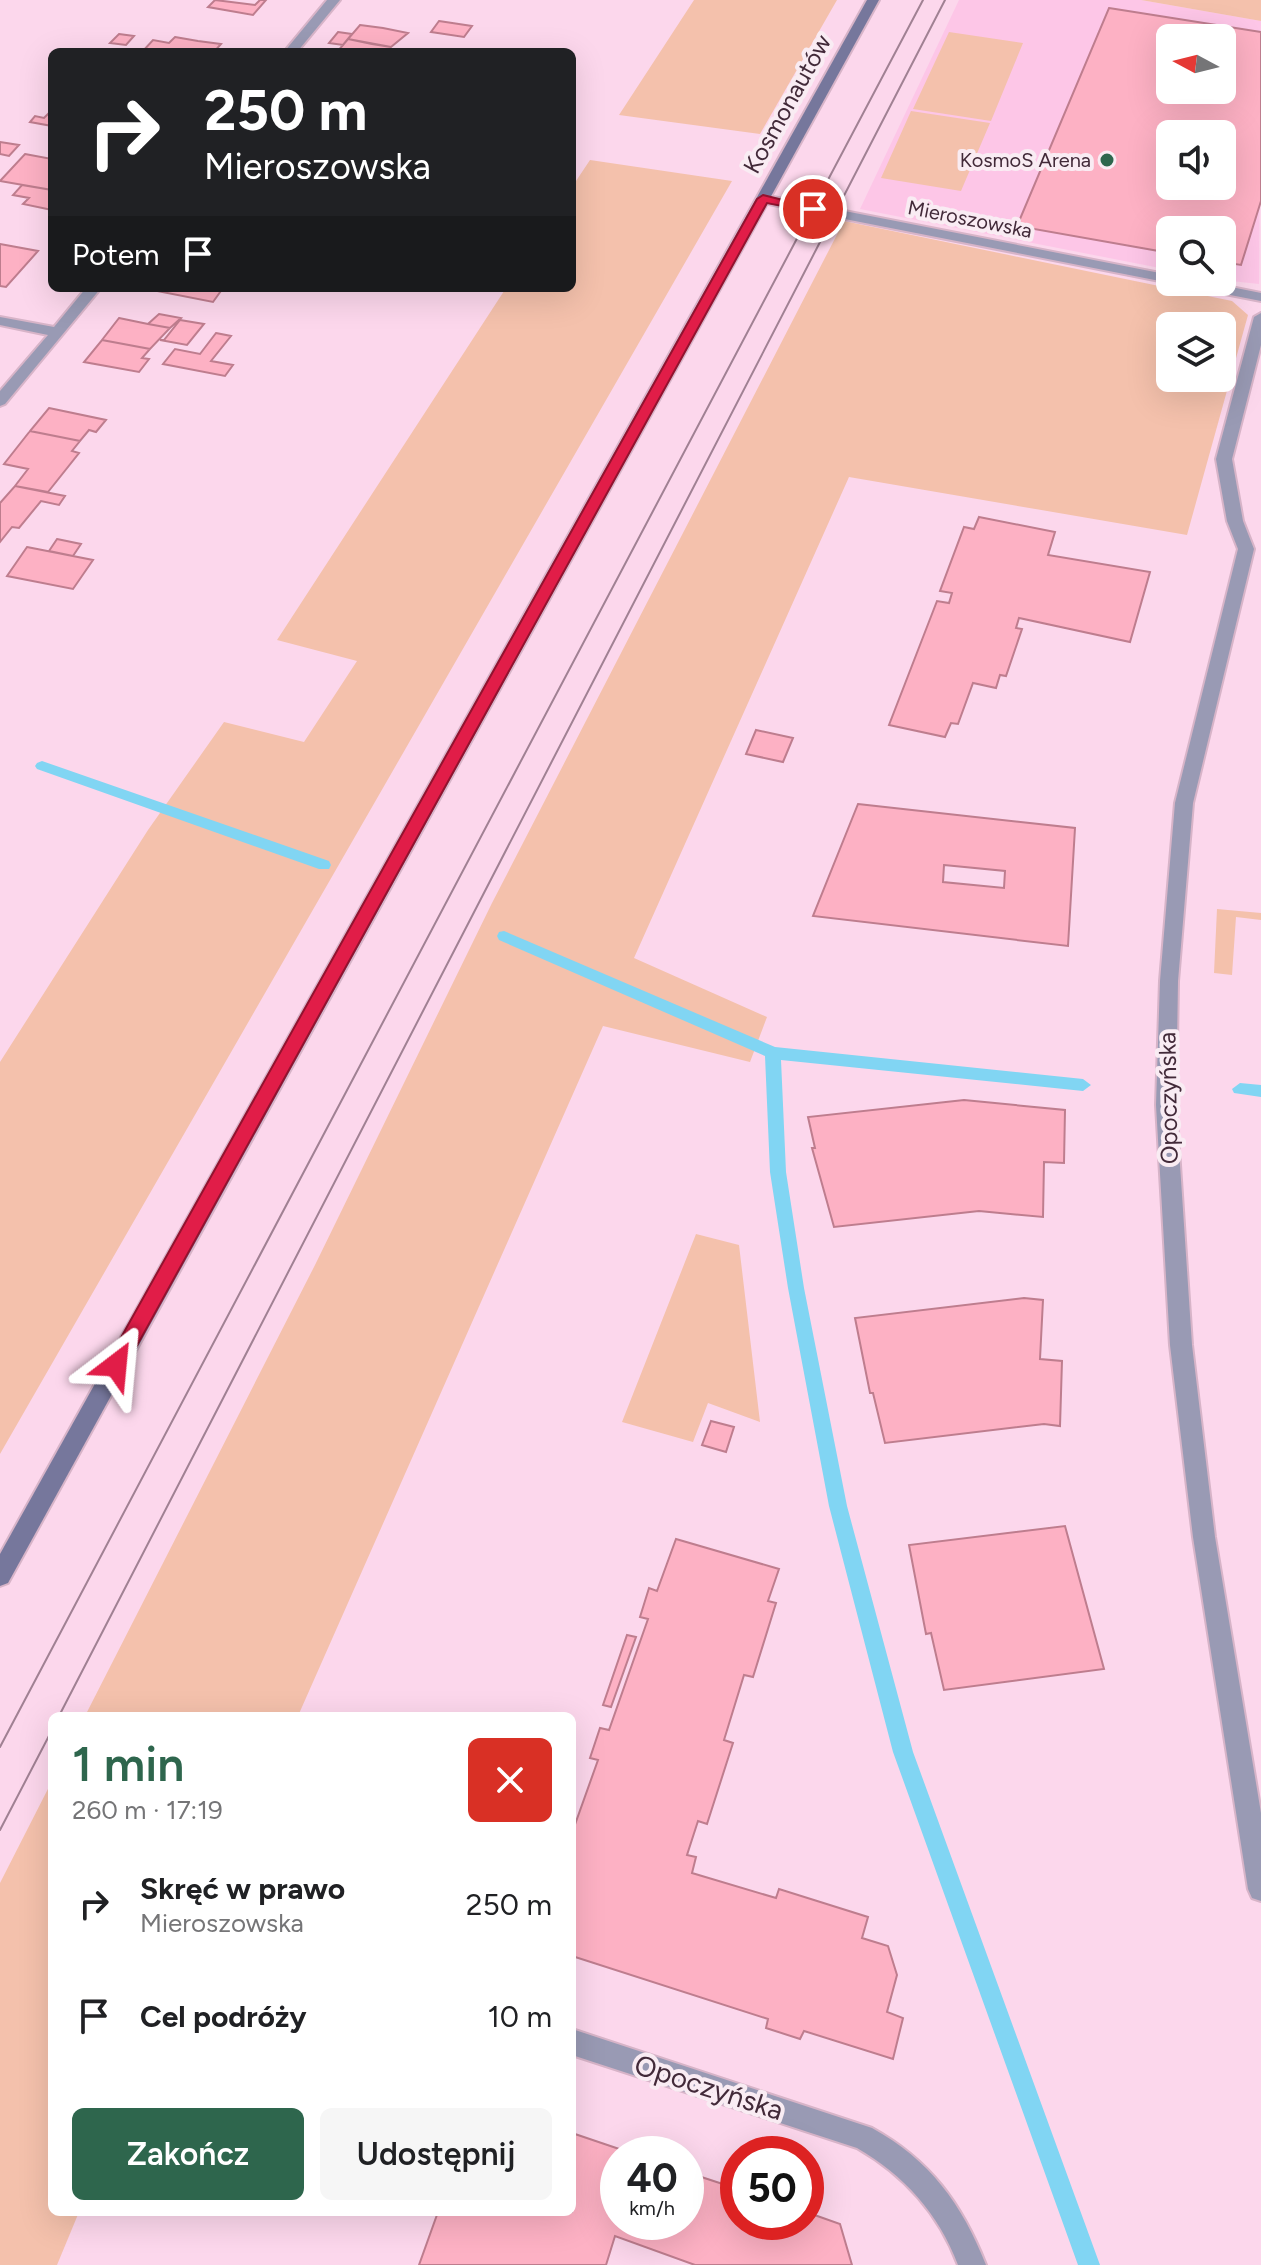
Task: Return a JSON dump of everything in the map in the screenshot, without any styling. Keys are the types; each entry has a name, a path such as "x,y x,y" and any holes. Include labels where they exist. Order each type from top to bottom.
{"main road":[{"name":"Kosmonautów","path":"0,1576 873,0"}],"street":[{"path":"293,48 334,0"},
{"name":"Mieroszowska","path":"763,199 1156,276"},
{"path":"0,401 91,292"},
{"path":"1236,292 1261,297"},
{"name":"Opoczyńska","path":"1261,317 1224,459 1235,521 1246,549 1184,803 1169,981 1166,1105 1181,1345 1195,1463 1204,1537 1261,1889"},
{"path":"0,321 57,332"},
{"name":"Opoczyńska","path":"576,2043 863,2137 892,2152 951,2214 972,2265"}],"shaded area":[{"path":"694,0 837,0 760,134 619,115"},
{"path":"959,0 1141,0 1261,21 1259,284 1236,282 1236,216 1156,216 1156,267 860,209"},
{"path":"1141,0 1261,0 1261,21"},
{"path":"949,32 1023,43 991,121 913,109"},
{"path":"911,111 990,123 961,191 881,178"},
{"path":"590,160 732,181 0,1454 0,1062 148,830 224,722 304,742 357,661 277,640 503,292 576,292 576,181"},
{"path":"844,221 1156,285 1156,296 1208,296 1232,301 1248,315 1236,358 1236,312 1156,312 1156,392 1227,392 1187,535 849,477 634,958 767,1017 750,1062 603,1026 300,1712 87,1712 315,1265 492,903"},
{"path":"1217,909 1261,913 1261,920 1236,917 1232,975 1214,973"},
{"path":"696,1234 739,1245 760,1422 708,1403 693,1442 622,1422"},
{"path":"48,1789 48,2216 77,2216 57,2265 0,2265 0,1883"}],"building":[{"path":"215,0 255,5 260,0 266,0 253,15 208,7"},
{"name":"KosmoS Arena","path":"1109,8 1210,24 1156,24 1156,104 1236,104 1236,28 1261,32 1261,201 1241,265 1236,264 1236,216 1156,216 1156,251 1017,226"},
{"path":"439,21 472,26 464,37 431,32"},
{"path":"360,25 408,33 391,47 348,39"},
{"path":"338,32 352,34 343,45 329,43"},
{"path":"119,34 134,36 126,45 110,43"},
{"path":"175,37 221,44 218,48 146,48 153,40 169,43"},
{"path":"348,39 391,47 390,48 340,48"},
{"path":"48,114 48,125 30,122 35,116 44,118"},
{"path":"0,142 19,145 9,156 0,154"},
{"path":"25,154 48,158 48,189 0,181"},
{"path":"22,185 48,189 48,209 23,204 29,198 13,195"},
{"path":"0,244 38,251 6,287 0,286"},
{"path":"162,292 220,292 213,302"},
{"path":"159,314 181,318 170,328 148,324"},
{"path":"119,318 170,328 150,349 102,340"},
{"path":"180,320 204,324 187,345 160,340 164,340"},
{"path":"216,333 231,336 211,361 233,365 225,376 163,364 175,349 200,354"},
{"path":"102,340 150,349 142,358 149,359 139,372 84,362"},
{"path":"49,408 106,420 96,432 89,430 80,441 30,431"},
{"path":"30,431 80,441 72,451 79,453 48,492 15,486 28,469 4,464"},
{"path":"15,486 65,496 59,505 41,501 19,528 12,527 0,542 0,503"},
{"path":"979,517 1055,532 1048,555 1150,572 1130,642 1019,618 1016,628 1022,629 1006,676 1000,675 996,688 973,683 958,724 951,723 945,737 889,725 937,601 949,603 952,593 940,591 964,527 974,529"},
{"path":"57,539 81,544 73,556 49,551"},
{"path":"27,547 93,560 73,589 7,576"},
{"path":"756,730 793,738 783,762 746,754"},
{"path":"858,804 1075,828 1068,946 813,916","holes":["944,865 1005,871 1004,888 943,882"]},
{"path":"964,1100 1065,1110 1064,1163 1044,1162 1043,1217 979,1211 834,1227 812,1148 815,1148 808,1117"},
{"path":"1024,1298 1043,1300 1040,1359 1062,1361 1060,1426 1044,1424 885,1443 873,1393 870,1393 855,1318"},
{"path":"711,1421 734,1427 726,1452 702,1445"},
{"path":"1065,1526 1104,1669 944,1690 931,1633 926,1634 909,1545"},
{"path":"676,1539 779,1569 768,1601 776,1603 753,1677 744,1675 724,1740 733,1743 707,1824 698,1821 687,1855 696,1857 692,1873 776,1898 779,1889 868,1917 862,1938 888,1946 897,1975 887,2012 903,2018 893,2059 804,2031 800,2039 766,2028 768,2019 576,1957 576,1822 598,1760 590,1758 600,1728 609,1730 648,1619 640,1617 649,1588 657,1591"},
{"path":"627,1635 636,1637 611,1707 603,1705"},
{"path":"576,2134 600,2142 600,2240 614,2240 606,2265 419,2265 437,2216 576,2216"},
{"path":"704,2178 720,2183 720,2240 824,2240 824,2218 840,2224 852,2265 695,2265 626,2240 704,2240"}],"waterway":[{"path":"42,766 324,865"},
{"path":"504,936 773,1053"},
{"path":"773,1053 1083,1085"},
{"path":"773,1053 778,1172 796,1288 838,1506 903,1752 1089,2265"},
{"path":"1240,1089 1261,1091"}],"tram line":[{"path":"0,1747 923,0"},
{"path":"61,1712 945,0"},
{"path":"0,1830 48,1738"}],"place":[{"name":"KosmoS Arena","path":"1107,160"}],"route":[{"path":"116,1365 763,199 813,209"}]}
